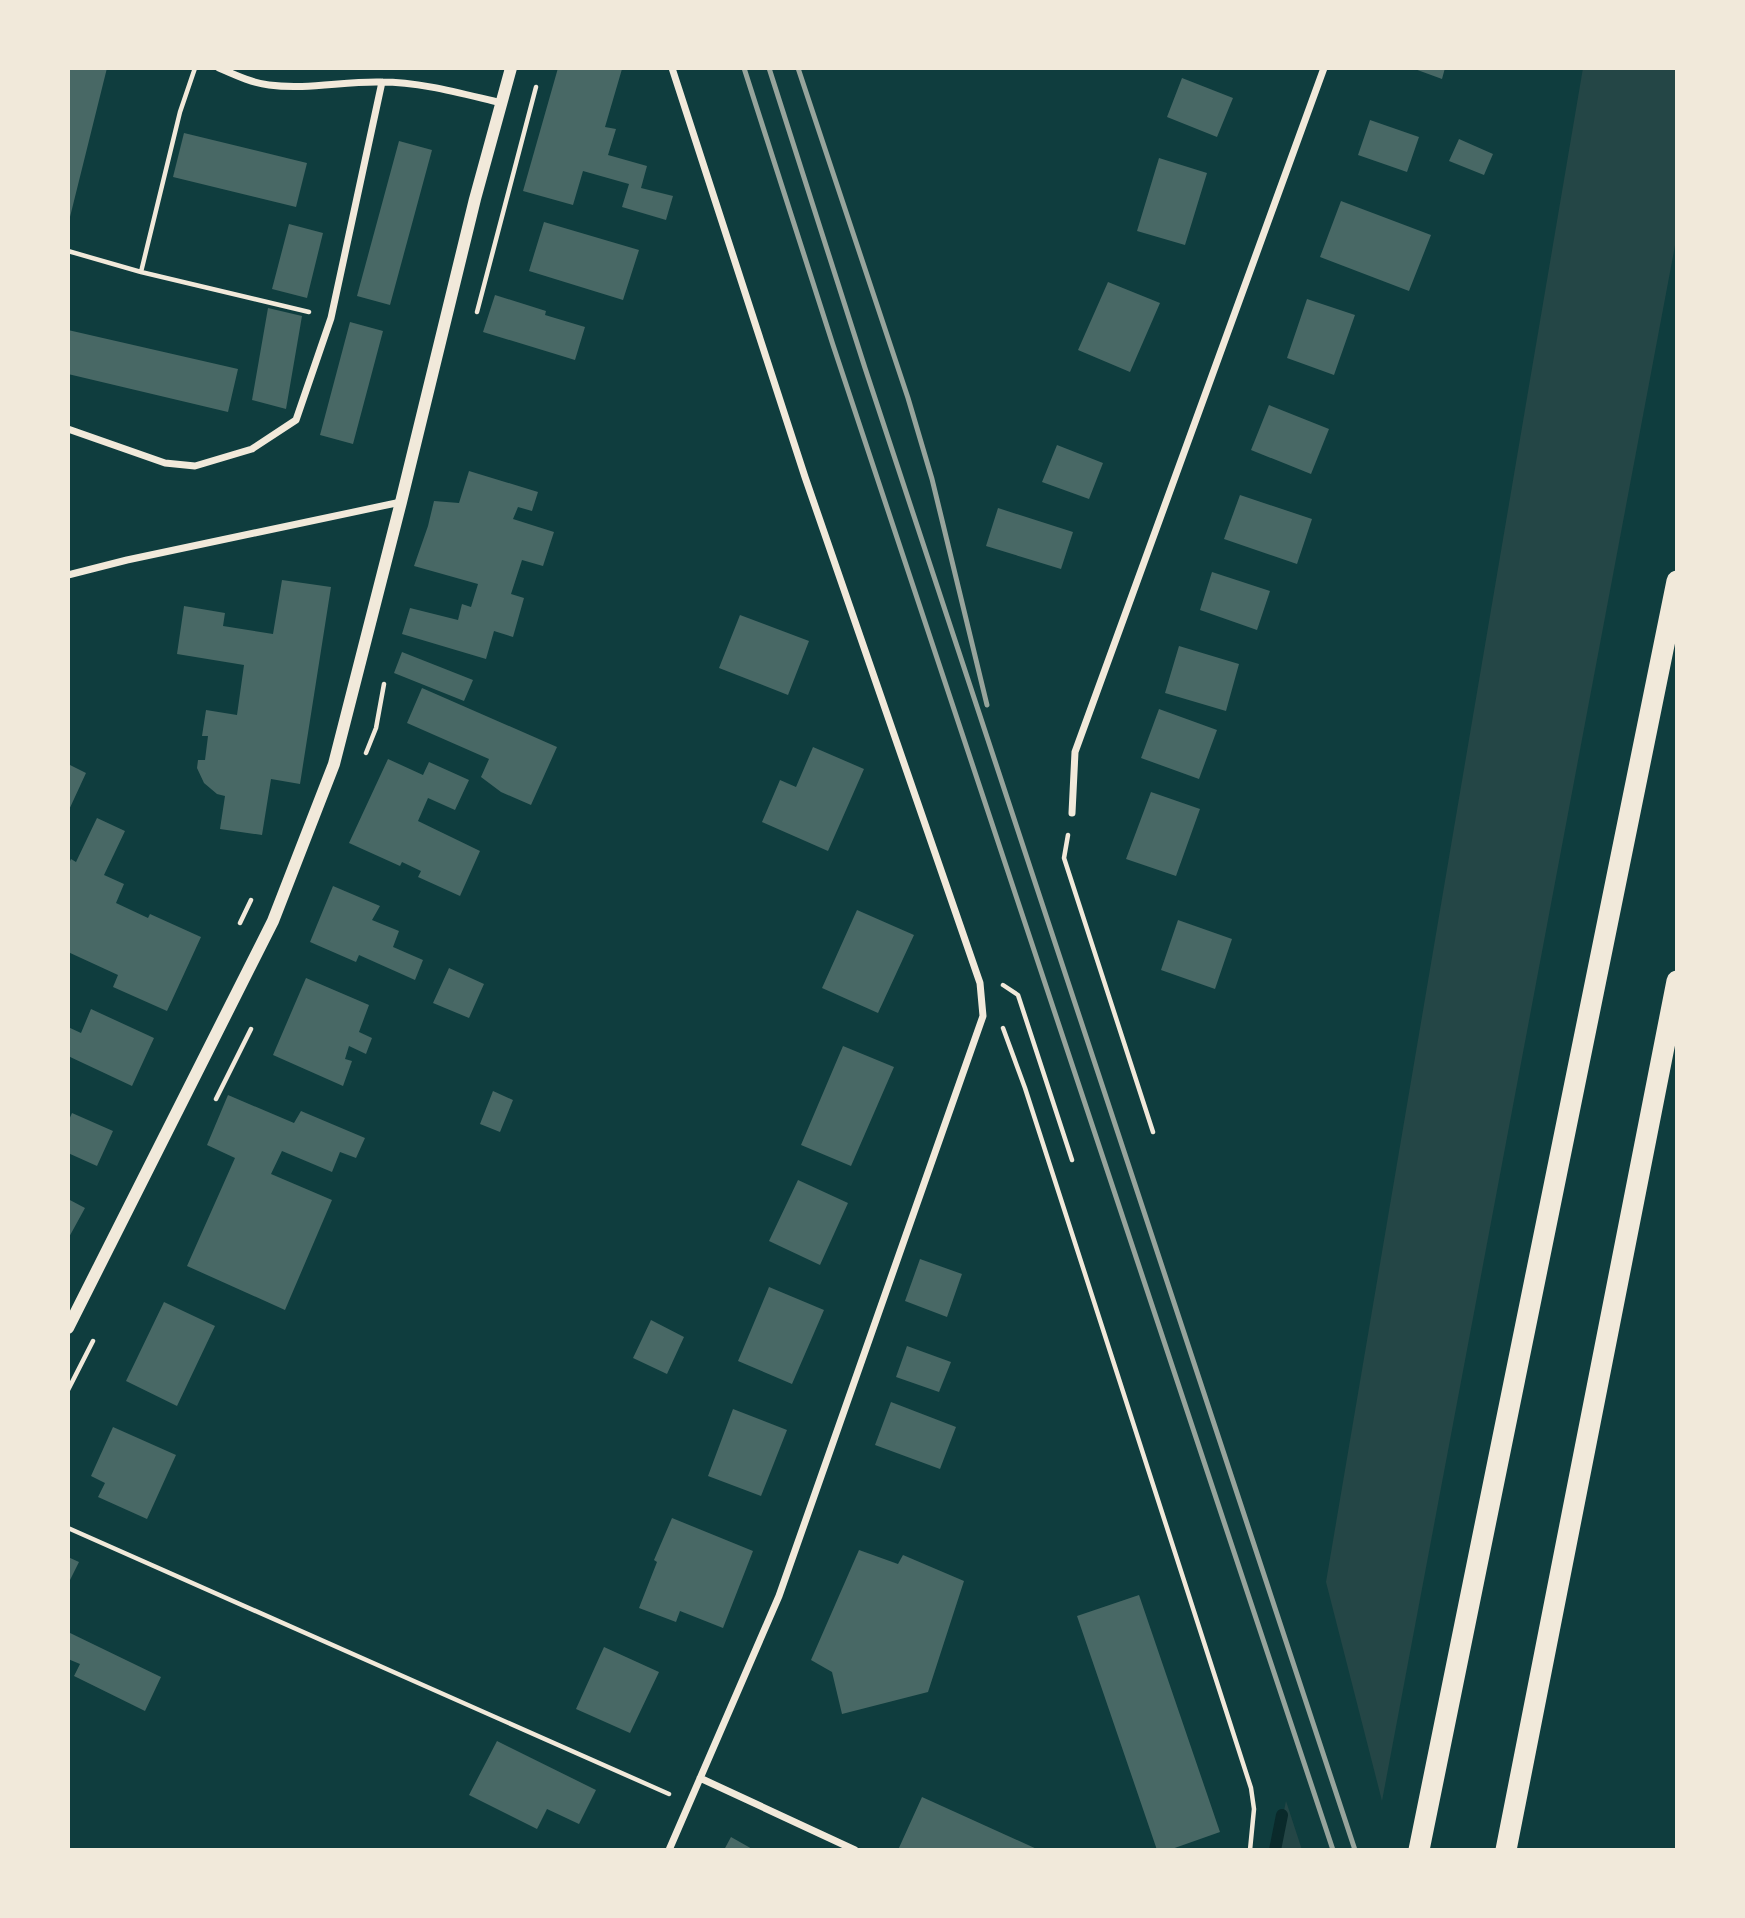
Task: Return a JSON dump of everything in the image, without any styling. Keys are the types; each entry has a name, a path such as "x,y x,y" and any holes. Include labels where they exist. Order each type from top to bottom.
{"highway":[{"path":"1419,1850 1677,581"},
{"path":"1506,1850 1677,981"}],"street":[{"path":"219,68 268,85 300,87 382,82 421,85 503,103"},
{"path":"68,1328 273,921 334,764 475,199 512,68"},
{"path":"669,1850 779,1596 983,1016 980,983 806,477 672,68"},
{"path":"1072,813 1075,752 1324,68"},
{"path":"68,429 165,463 195,466 252,449 296,420 331,318 382,82"},
{"path":"68,575 401,502"},
{"path":"700,1778 855,1850"}],"path":[{"path":"141,272 180,112 195,68"},
{"path":"68,251 141,272 331,318"},
{"path":"1072,813 1064,858 1153,1132"},
{"path":"239,925 256,888"},
{"path":"1001,984 1018,995 1072,1160"},
{"path":"1012,1052 1251,1788 1254,1810 1250,1850"},
{"path":"68,1528 669,1795"}],"shaded area":[{"path":"1583,68 1677,68 1677,235 1382,1801 1326,1582"},
{"path":"1286,1801 1302,1850 1276,1850"}],"building":[{"path":"68,68 107,68 69,221 68,221"},
{"path":"558,68 622,69 605,127 616,129 608,155 647,166 641,188 673,196 666,220 622,207 629,184 583,171 573,205 523,191"},
{"path":"1412,68 1445,68 1442,79"},
{"path":"1182,78 1233,98 1217,137 1167,117"},
{"path":"1370,120 1419,137 1407,172 1358,155"},
{"path":"184,133 307,163 296,207 173,177"},
{"path":"1459,139 1493,154 1484,175 1449,161"},
{"path":"399,141 432,150 390,305 357,296"},
{"path":"1159,158 1207,173 1185,245 1137,231"},
{"path":"1341,201 1431,235 1409,291 1320,257"},
{"path":"544,222 639,250 623,300 529,271"},
{"path":"289,224 323,233 307,298 272,289"},
{"path":"1108,282 1160,303 1130,372 1078,350"},
{"path":"495,295 585,327 575,360 483,332"},
{"path":"1307,299 1355,315 1334,375 1287,358"},
{"path":"268,308 302,316 286,409 252,400"},
{"path":"350,322 383,331 353,444 320,435"},
{"path":"68,330 238,369 228,412 68,374"},
{"path":"1269,405 1329,429 1311,474 1251,450"},
{"path":"1057,445 1103,463 1089,499 1042,482"},
{"path":"469,471 538,492 532,511 518,507 513,519 554,532 543,566 522,560 511,594 524,598 513,637 494,631 486,659 402,634 410,608 458,620 462,604 471,607 478,584 414,566 434,501 459,503"},
{"path":"1240,495 1312,519 1297,564 1224,539"},
{"path":"998,508 1073,532 1061,569 986,546"},
{"path":"1212,572 1270,591 1257,630 1200,610"},
{"path":"282,580 331,587 300,784 271,779 262,835 220,829 225,796 217,794 204,783 197,768 198,760 205,760 208,736 202,736 206,710 237,715 244,665 177,654 184,606 225,613 223,626 273,634"},
{"path":"740,615 809,641 788,695 719,668"},
{"path":"1179,646 1239,664 1226,711 1165,693"},
{"path":"402,652 473,680 464,701 394,673"},
{"path":"422,688 557,747 531,805 501,792 481,777 489,759 407,723"},
{"path":"1159,709 1217,730 1199,779 1141,758"},
{"path":"813,747 864,769 828,851 762,822 780,780 796,787"},
{"path":"388,759 423,775 429,762 469,780 455,810 428,798 418,821 480,851 460,896 418,877 421,871 402,862 400,866 349,843"},
{"path":"68,764 86,773 68,812"},
{"path":"1151,792 1200,809 1176,876 1126,859"},
{"path":"97,818 125,831 104,875 124,884 116,903 148,918 150,914 201,937 167,1011 113,987 118,975 68,952 68,865 71,859 76,862"},
{"path":"333,886 380,906 372,920 399,931 393,947 423,960 415,980 359,955 356,962 310,942"},
{"path":"857,910 914,935 878,1013 822,988"},
{"path":"1178,920 1232,939 1215,989 1161,970"},
{"path":"449,968 484,984 469,1018 433,1003"},
{"path":"306,978 369,1005 359,1032 372,1038 366,1054 349,1046 345,1059 352,1061 343,1086 273,1055"},
{"path":"91,1009 154,1038 132,1086 68,1056 68,1027 81,1033"},
{"path":"843,1046 894,1067 851,1166 801,1145"},
{"path":"493,1091 513,1100 500,1132 480,1124"},
{"path":"228,1095 294,1123 301,1111 365,1138 356,1158 340,1152 332,1172 282,1151 271,1174 332,1200 285,1310 187,1266 235,1158 207,1145"},
{"path":"72,1113 113,1131 97,1166 68,1153 68,1122"},
{"path":"798,1180 848,1203 820,1265 769,1241"},
{"path":"68,1199 85,1208 68,1239"},
{"path":"920,1259 962,1274 947,1317 905,1301"},
{"path":"769,1287 824,1310 792,1384 738,1361"},
{"path":"164,1302 215,1326 177,1406 126,1381"},
{"path":"651,1320 684,1337 667,1374 633,1358"},
{"path":"907,1346 951,1362 939,1392 896,1377"},
{"path":"891,1402 956,1427 940,1469 875,1445"},
{"path":"733,1409 787,1430 761,1496 708,1476"},
{"path":"113,1427 176,1455 147,1519 98,1497 105,1483 91,1476"},
{"path":"672,1518 753,1551 723,1628 680,1611 676,1622 639,1608 657,1562 654,1560"},
{"path":"859,1550 898,1564 903,1555 964,1581 928,1692 842,1714 832,1672 811,1660"},
{"path":"68,1557 79,1562 68,1584"},
{"path":"1139,1595 1220,1832 1169,1850 1157,1850 1077,1616"},
{"path":"68,1632 161,1677 145,1711 74,1676 80,1664 68,1659"},
{"path":"604,1647 659,1672 630,1733 576,1709"},
{"path":"497,1741 596,1790 579,1824 547,1809 537,1829 469,1795"},
{"path":"922,1797 1039,1850 898,1850"},
{"path":"731,1837 754,1850 724,1850"}],"waterway":[{"path":"1275,1850 1282,1815"}],"railway":[{"path":"744,68 833,345 1333,1850"},
{"path":"769,68 865,368 1355,1850"},
{"path":"798,68 908,398 932,479 987,705"}]}
